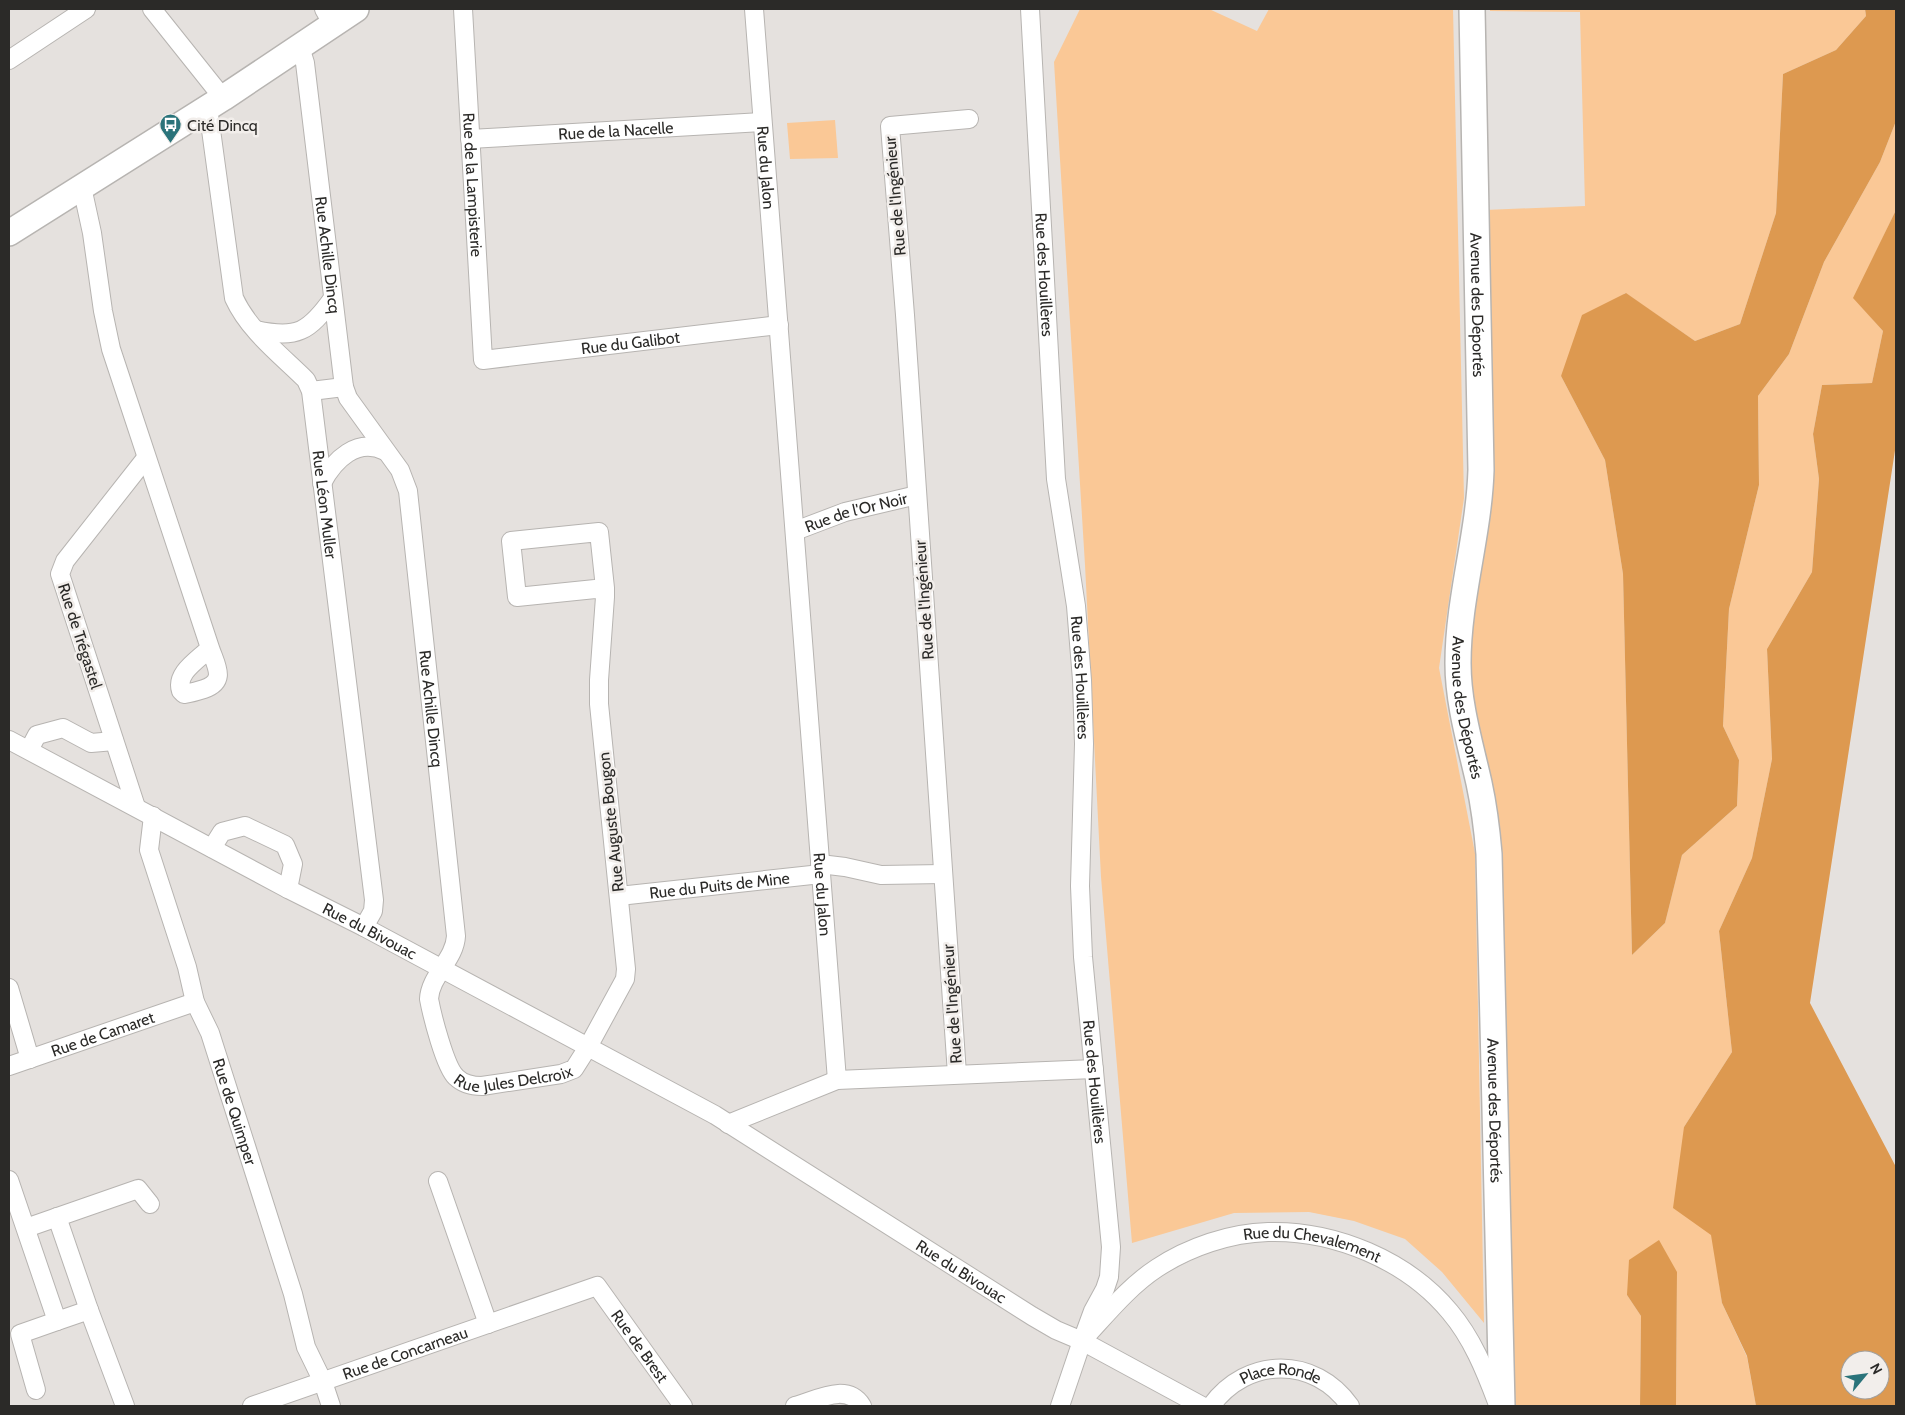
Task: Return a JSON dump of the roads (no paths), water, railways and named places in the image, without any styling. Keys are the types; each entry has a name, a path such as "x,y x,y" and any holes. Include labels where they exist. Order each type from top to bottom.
{"street":[{"path":"9,60 86,9"},
{"path":"152,9 215,103"},
{"path":"9,233 300,47 328,17 356,9"},
{"name":"Rue de la Lampisterie","path":"463,9 482,360"},
{"name":"Rue du Jalon","path":"754,9 837,1080"},
{"name":"Rue des Houillères","path":"1030,9 1056,479 1076,606 1082,680 1084,744 1080,837 1082,957 1111,1247 1105,1289 1082,1341 1060,1406"},
{"name":"Avenue des Déportés","path":"1472,9 1481,477 1476,529 1460,622 1458,665 1463,711 1481,793 1489,854 1501,1406"},
{"name":"Rue Achille Dincq","path":"300,47 305,63 344,387 348,398 400,470 408,491 456,936 454,948 442,969"},
{"name":"Rue Léon Muller","path":"215,103 232,289 238,307 256,330 306,380 311,391 374,900 373,911 364,927"},
{"name":"Rue de l'Ingénieur","path":"957,1074 890,126 969,118"},
{"name":"Rue de la Nacelle","path":"470,139 762,122"},
{"path":"82,187 92,234 108,337 146,458 210,648"},
{"path":"256,330 282,335 300,331 316,320 333,298"},
{"name":"Rue du Galibot","path":"482,360 779,325"},
{"path":"311,391 344,387"},
{"path":"322,483 330,468 352,450 371,447 385,451"},
{"name":"Rue de Trégastel","path":"136,807 60,574 65,561 146,458"},
{"name":"Rue de l'Or Noir","path":"795,531 846,512 917,495"},
{"name":"Rue Auguste Bougon","path":"588,1047 626,976 599,698 605,588 599,532 511,541 517,597 605,588"},
{"path":"33,743 63,728 90,743 114,741"},
{"name":"Rue du Bivouac","path":"9,740 33,743 136,807 288,889 364,927 728,1124 1032,1316 1202,1406"},
{"name":"Rue de Quimper","path":"153,816 149,850 187,967 195,1002 210,1033 293,1294 306,1347 323,1382 331,1406"},
{"path":"212,848 222,832 244,826 285,845 293,864 288,889"},
{"name":"Rue du Puits de Mine","path":"619,896 845,866 881,875 943,874"},
{"name":"Rue Jules Delcroix","path":"442,969 428,996 429,1003 449,1068 463,1082 472,1086 482,1086 566,1073 577,1066 588,1047"},
{"path":"9,988 30,1059"},
{"name":"Rue de Camaret","path":"9,1066 195,1002"},
{"path":"728,1124 837,1080 1094,1069"},
{"path":"9,1180 57,1321"},
{"name":"Rue de Concarneau","path":"438,1181 488,1324"},
{"path":"26,1228 138,1189 150,1204"},
{"path":"57,1217 125,1406"},
{"name":"Rue du Chevalement","path":"1082,1341 1134,1287 1156,1269 1174,1258 1208,1244 1241,1235 1267,1232 1295,1234 1326,1239 1366,1251 1391,1264 1431,1292 1449,1310 1465,1333 1480,1360 1501,1406"},
{"name":"Rue de Concarneau","path":"252,1406 598,1286"},
{"name":"Rue de Brest","path":"598,1286 683,1406"},
{"path":"36,1390 20,1334 89,1310"},
{"name":"Place Ronde","path":"1211,1406 1228,1386 1241,1378 1255,1372 1286,1368 1315,1376 1328,1383 1340,1393 1350,1406"},
{"path":"795,1406 842,1392 853,1395 862,1406"}],"place":[{"name":"Cité Dincq","path":"171,144"}]}
